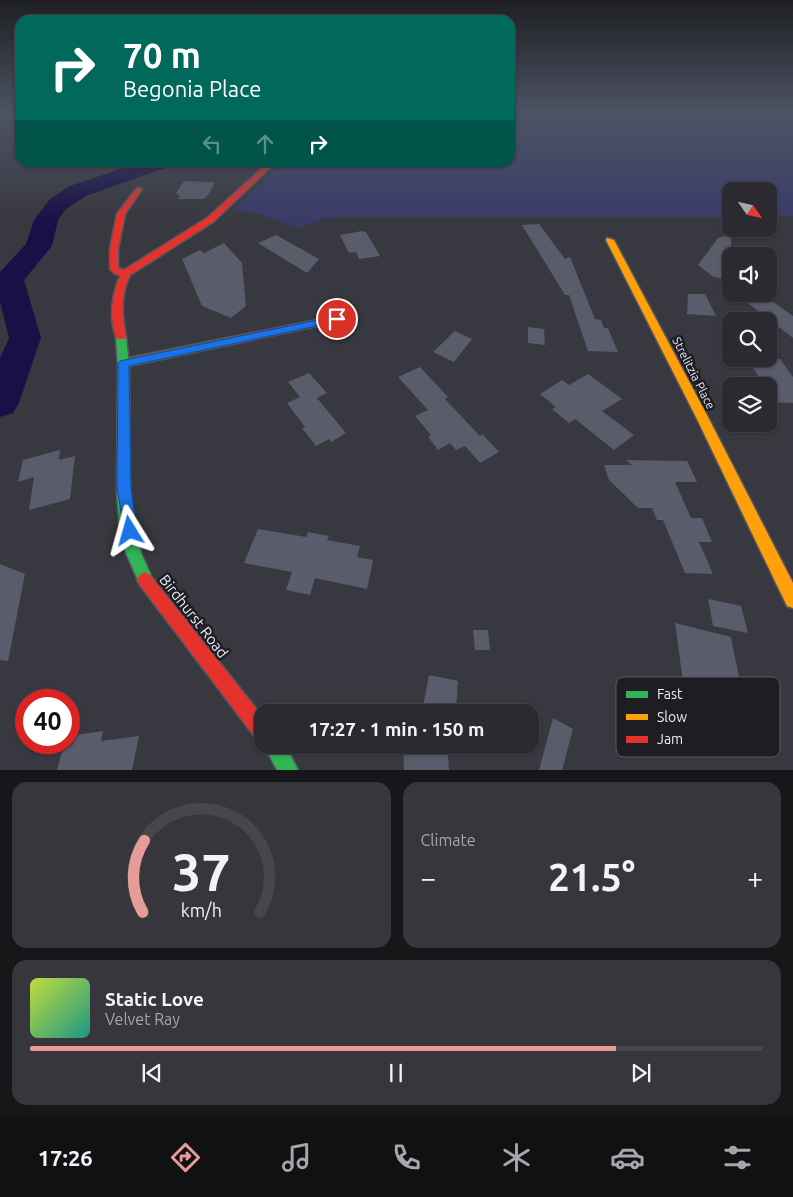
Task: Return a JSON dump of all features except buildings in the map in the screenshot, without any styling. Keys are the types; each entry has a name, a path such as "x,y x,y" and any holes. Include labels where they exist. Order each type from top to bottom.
{"street":[{"path":"138,189 121,214 114,249 114,269 118,272 126,273 210,220 268,167"},
{"name":"Strelitzia Place","path":"610,240 703,419 793,600"},
{"name":"Birdhurst Road","path":"126,273 120,281 117,299 124,363 124,488 130,531 139,568 154,594 193,639 254,719"},
{"path":"279,754 288,770"}],"lane":[{"path":"124,363 337,319"}],"shaded area":[{"path":"515,149 793,149 793,216 778,216 778,182 722,182 722,217 328,217 299,228 254,212 233,210 278,167 515,167"}],"waterway":[{"path":"0,403 25,338 9,279 39,246 46,220 58,204 78,191 148,167"}],"traffic: fast":[{"path":"121,337 124,366 123,493 126,524 133,553 145,580"},
{"path":"279,754 288,770"}],"traffic: slow":[{"path":"610,240 703,419 793,600"}],"traffic: jam":[{"path":"121,337 118,296 126,273 210,220 268,167"},
{"path":"126,273 118,272 114,269 114,249 121,214 139,189"},
{"path":"145,580 254,720"}],"route":[{"path":"130,531 124,488 124,363 337,319"}]}
